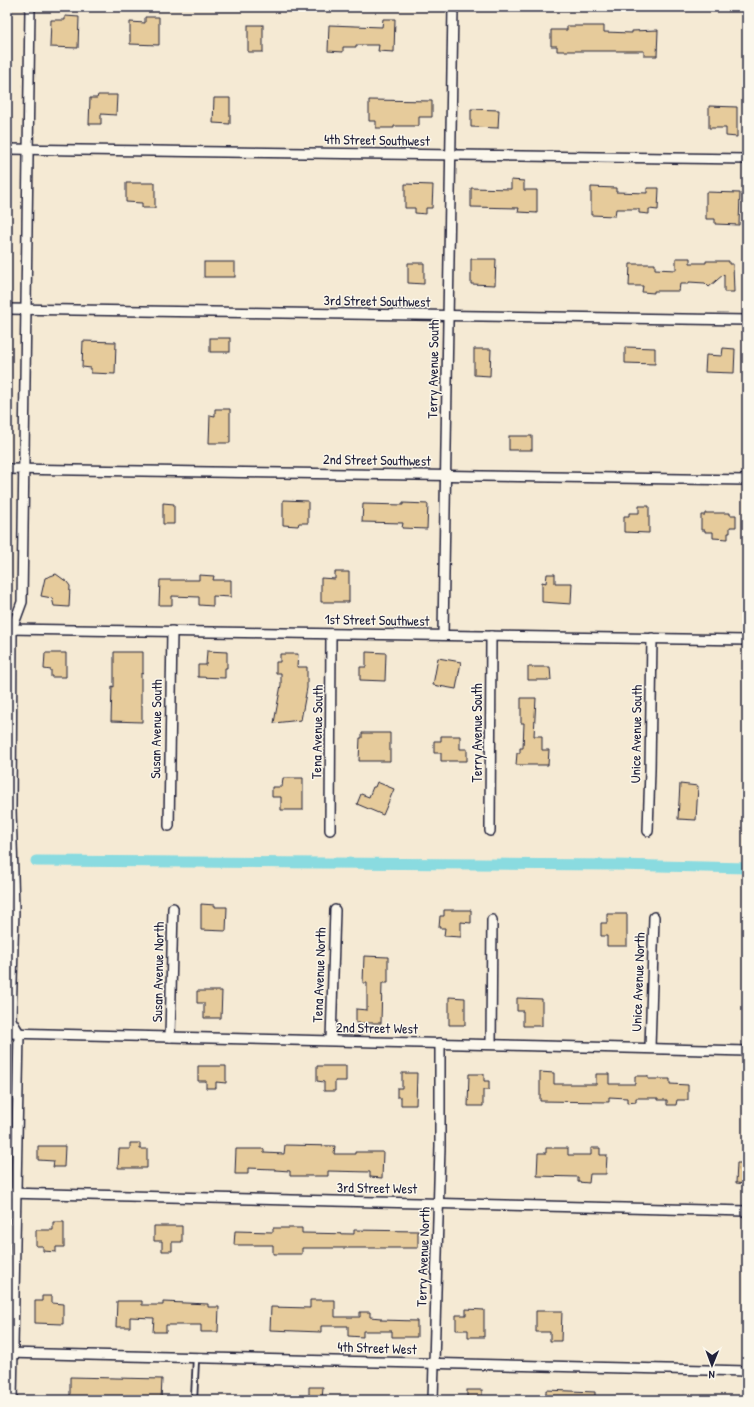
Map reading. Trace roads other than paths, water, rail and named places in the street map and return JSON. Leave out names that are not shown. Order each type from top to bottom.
[{"type":"street","points":[[12,1400],[10,1353],[12,1194],[19,1033],[11,1020],[13,887],[9,629],[22,602],[30,7]]},
{"type":"street","name":"Terry Avenue South","points":[[443,635],[453,7]]},
{"type":"street","name":"4th Street Southwest","points":[[7,149],[747,159]]},
{"type":"street","name":"3rd Street Southwest","points":[[7,310],[747,320]]},
{"type":"street","name":"2nd Street Southwest","points":[[7,469],[747,480]]},
{"type":"street","name":"1st Street Southwest","points":[[9,629],[747,640]]},
{"type":"street","name":"Susan Avenue South","points":[[169,826],[172,631]]},
{"type":"street","name":"Tena Avenue South","points":[[330,830],[332,634]]},
{"type":"street","name":"Terry Avenue South","points":[[490,831],[491,636]]},
{"type":"street","name":"Unice Avenue South","points":[[648,831],[652,638]]},
{"type":"street","name":"Susan Avenue North","points":[[170,1037],[173,908]]},
{"type":"street","name":"Tena Avenue North","points":[[331,1040],[335,910]]},
{"type":"street","name":"Unice Avenue North","points":[[650,1048],[654,917]]},
{"type":"street","points":[[491,1044],[492,920]]},
{"type":"street","name":"2nd Street West","points":[[7,1033],[747,1051]]},
{"type":"street","name":"Terry Avenue North","points":[[433,1400],[440,1043]]},
{"type":"street","name":"3rd Street West","points":[[12,1194],[747,1211]]},
{"type":"street","name":"4th Street West","points":[[10,1353],[747,1371]]},
{"type":"lane","points":[[194,1400],[196,1358]]},
{"type":"waterway","points":[[36,861],[616,865],[747,868]]}]
